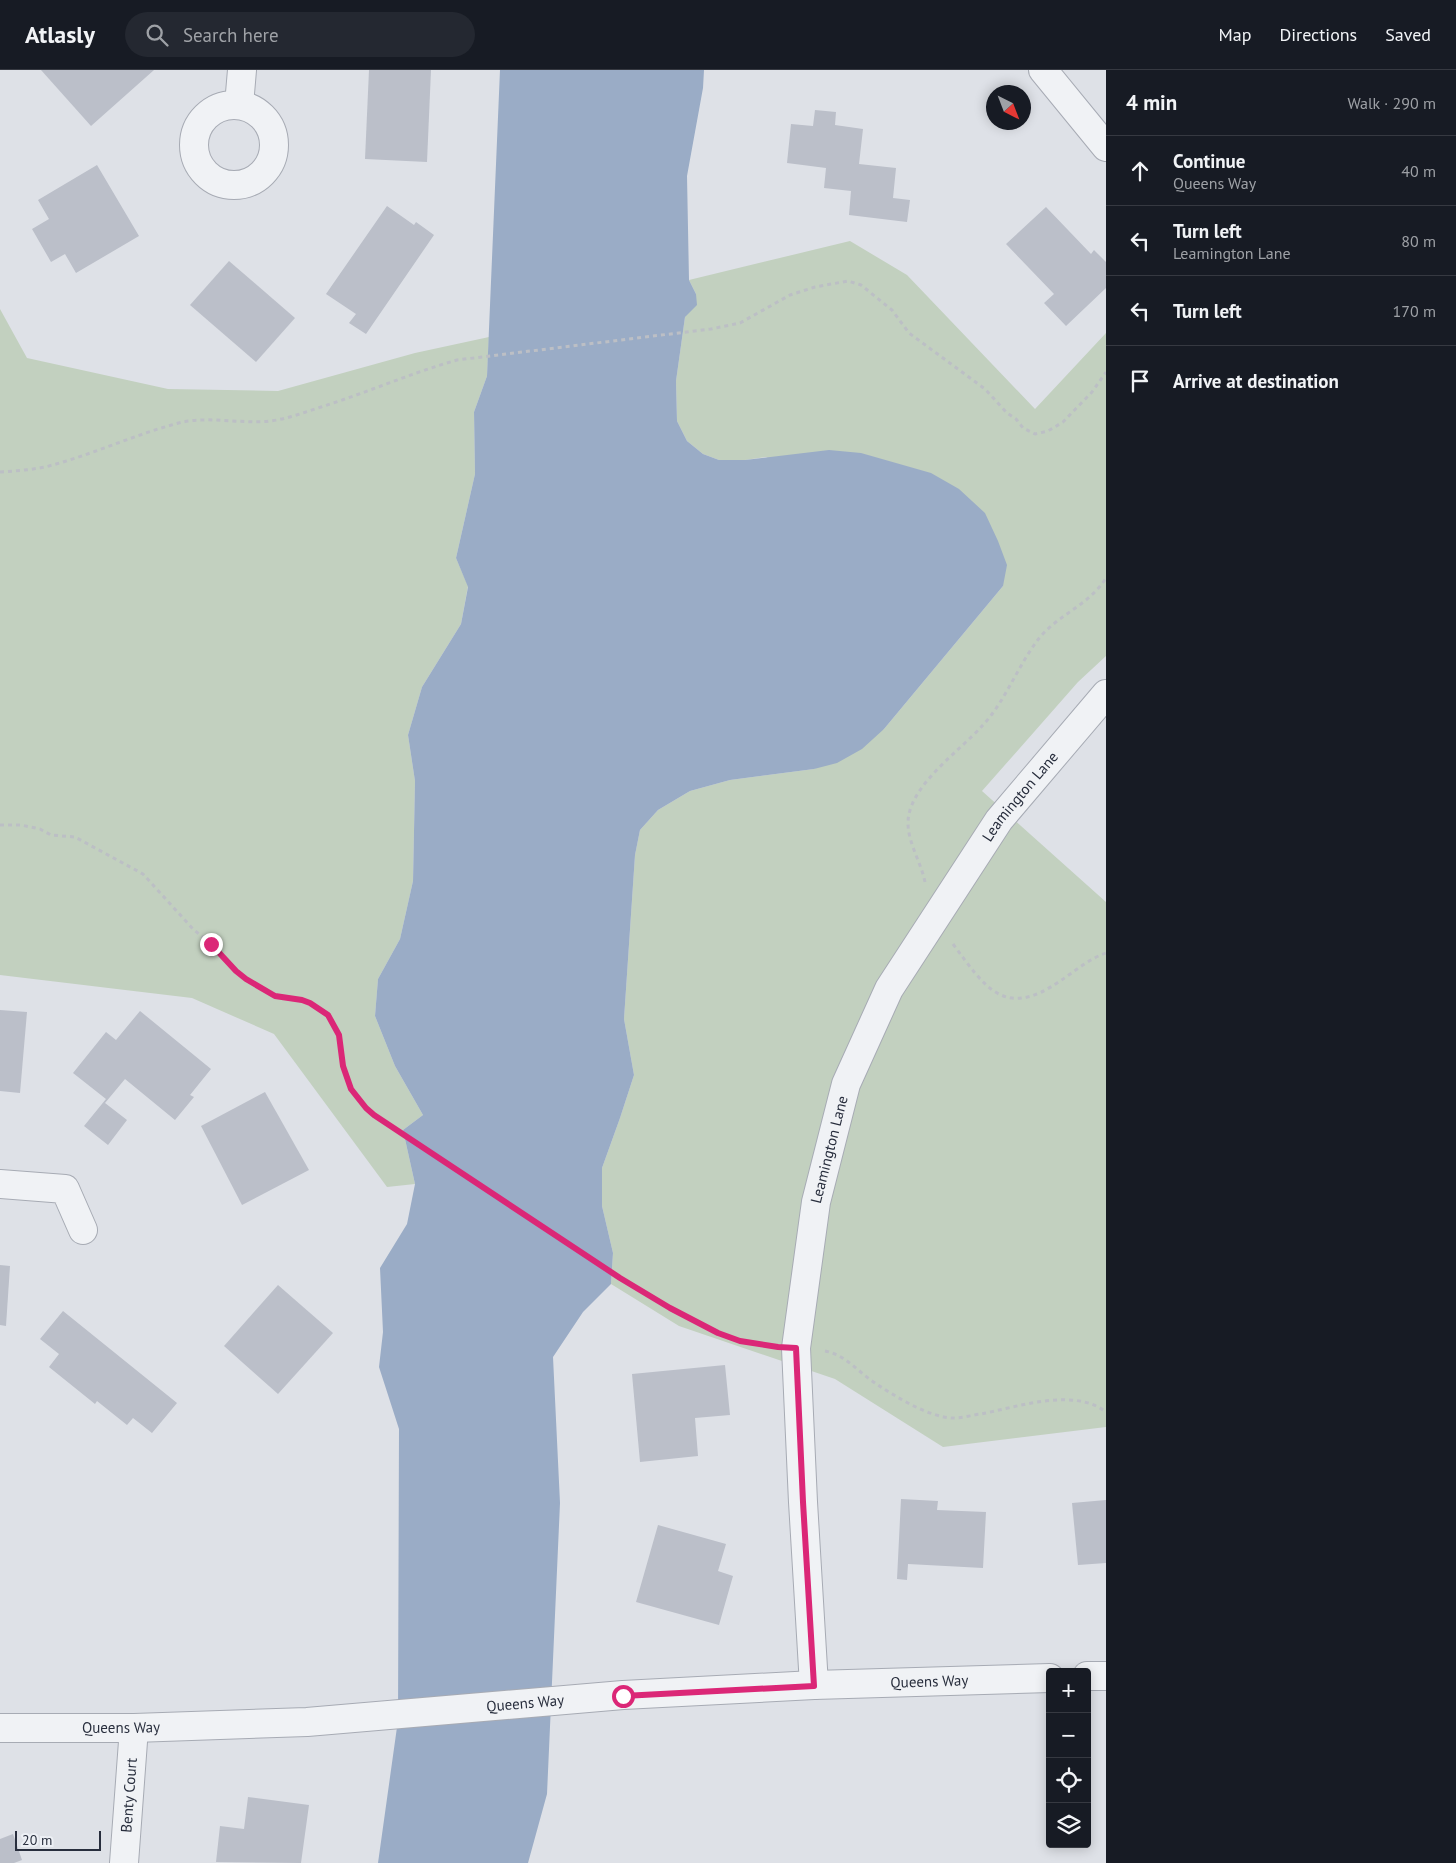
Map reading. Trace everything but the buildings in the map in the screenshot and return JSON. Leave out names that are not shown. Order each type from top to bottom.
[{"type":"street","points":[[239,106],[242,70]]},
{"type":"street","points":[[1043,70],[1106,147]]},
{"type":"street","name":"Leamington Lane","points":[[814,1686],[796,1348],[816,1202],[846,1084],[889,989],[998,820],[1106,694]]},
{"type":"street","points":[[0,1184],[66,1189],[83,1230]]},
{"type":"street","points":[[1091,1676],[1106,1676]]},
{"type":"street","name":"Queens Way","points":[[0,1728],[134,1728],[307,1722],[623,1696],[814,1686],[1046,1678]]},
{"type":"street","name":"Benty Court","points":[[124,1863],[134,1728]]},
{"type":"path","points":[[0,472],[44,467],[177,423],[217,419],[255,422],[277,420],[363,394],[434,367],[474,358],[711,329],[740,323],[790,296],[815,287],[848,281],[861,285],[892,310],[909,333],[984,389],[1023,428],[1035,434],[1048,431],[1063,422],[1092,392],[1106,372]]},
{"type":"path","points":[[1106,578],[1092,596],[1042,635],[1024,660],[983,726],[925,782],[912,808],[908,823],[912,844],[924,874],[932,910],[937,915],[951,941],[988,988],[1003,996],[1020,998],[1040,994],[1106,953]]},
{"type":"path","points":[[0,825],[21,825],[40,829],[52,835],[75,837],[143,874],[193,929],[246,979],[275,996],[302,1000],[323,1010],[333,1022],[339,1035],[343,1066],[351,1089],[366,1108],[620,1278],[670,1308],[718,1333],[740,1341],[831,1352],[846,1359],[875,1383],[934,1416],[955,1418],[1032,1403],[1068,1400],[1095,1405],[1106,1412]]},
{"type":"green space","points":[[850,241],[907,275],[1035,409],[1106,333],[1106,656],[1078,682],[982,791],[1106,902],[1106,1427],[943,1447],[835,1379],[679,1326],[611,1284],[613,1253],[602,1206],[602,1168],[634,1075],[624,1019],[635,855],[640,830],[658,810],[690,791],[730,780],[814,769],[884,729],[1003,586],[766,457],[745,460],[719,460],[703,454],[687,441],[677,421],[676,381],[685,317],[696,294],[689,280]]},
{"type":"green space","points":[[0,309],[27,358],[168,389],[278,391],[415,353],[489,337],[487,376],[474,412],[475,474],[456,558],[468,586],[461,624],[422,687],[408,735],[415,781],[413,881],[400,939],[378,979],[375,1016],[395,1066],[423,1115],[403,1130],[415,1184],[387,1187],[274,1034],[192,998],[0,975]]},
{"type":"water","points":[[500,70],[704,70],[703,88],[687,176],[689,280],[696,294],[697,305],[685,317],[676,381],[677,421],[687,441],[703,454],[719,460],[745,460],[829,450],[861,453],[931,473],[959,489],[985,513],[1007,565],[1003,586],[884,729],[862,749],[837,763],[814,769],[730,780],[690,791],[658,810],[640,830],[635,855],[624,1019],[634,1075],[602,1168],[602,1206],[613,1253],[611,1284],[583,1312],[553,1357],[560,1503],[547,1794],[528,1863],[378,1863],[398,1720],[399,1429],[379,1367],[383,1332],[380,1268],[407,1224],[415,1184],[403,1130],[423,1115],[395,1066],[375,1016],[378,979],[400,939],[413,881],[415,781],[408,735],[422,687],[461,624],[468,587],[456,558],[475,474],[474,412],[487,376]]},
{"type":"route","points":[[211,944],[246,979],[275,996],[302,1000],[323,1010],[328,1015],[339,1035],[343,1066],[351,1089],[374,1115],[620,1278],[670,1308],[718,1333],[740,1341],[796,1348],[814,1686],[623,1696]]}]
